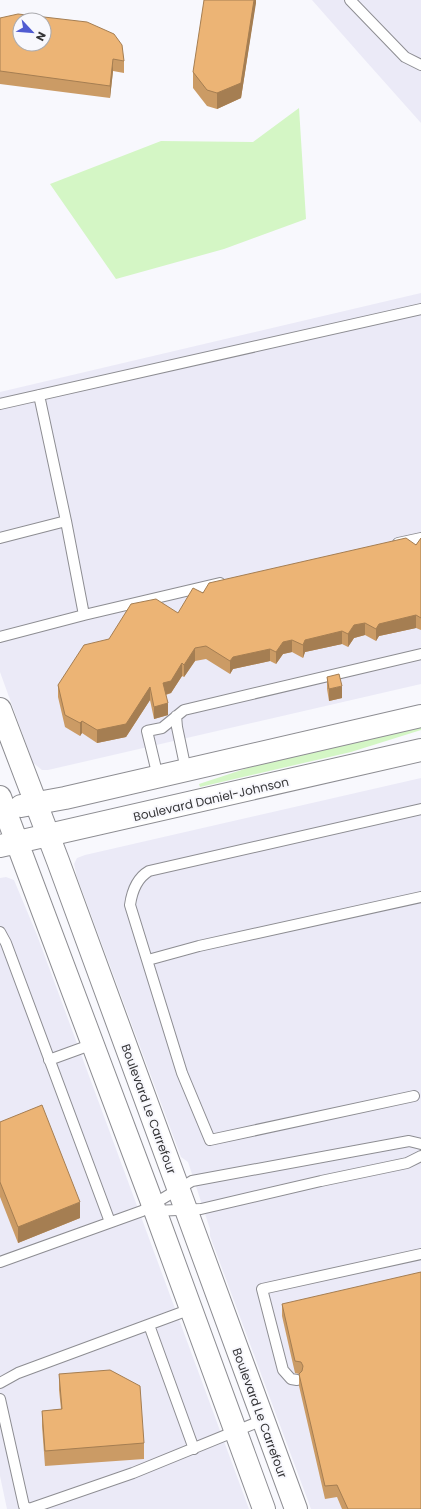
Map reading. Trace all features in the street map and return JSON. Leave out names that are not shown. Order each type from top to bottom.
[{"type":"street","name":"Boulevard Le Carrefour","points":[[0,709],[179,1189],[296,1509]]},
{"type":"street","points":[[264,1509],[191,1309],[150,1209],[93,1044],[9,844],[2,805],[35,804],[421,716]]},
{"type":"street","name":"Boulevard Daniel-Johnson","points":[[9,844],[421,750]]},
{"type":"lane","points":[[350,0],[405,58],[421,65]]},
{"type":"lane","points":[[0,404],[421,309]]},
{"type":"lane","points":[[39,395],[66,521],[84,615]]},
{"type":"lane","points":[[0,538],[66,521]]},
{"type":"lane","points":[[390,545],[421,538]]},
{"type":"lane","points":[[0,637],[84,615],[228,581]]},
{"type":"lane","points":[[158,777],[147,731],[162,728],[176,716],[190,708],[421,654]]},
{"type":"lane","points":[[176,716],[186,770]]},
{"type":"lane","points":[[414,1096],[210,1140],[182,1073],[130,905],[131,897],[137,882],[149,871],[421,809]]},
{"type":"lane","points":[[148,960],[206,944],[421,897]]},
{"type":"lane","points":[[0,932],[6,943],[110,1222]]},
{"type":"lane","points":[[49,1060],[93,1044]]},
{"type":"lane","points":[[0,1262],[150,1209],[192,1181],[409,1141],[421,1144]]},
{"type":"lane","points":[[150,1209],[201,1209],[321,1181],[407,1164],[421,1156]]},
{"type":"lane","points":[[297,1380],[291,1379],[283,1370],[262,1289],[421,1254]]},
{"type":"lane","points":[[0,1383],[18,1373],[191,1309]]},
{"type":"lane","points":[[149,1325],[194,1449]]},
{"type":"lane","points":[[0,1399],[24,1506],[29,1509],[133,1473],[263,1420]]},
{"type":"shaded area","points":[[312,0],[421,0],[421,123],[364,59]]},
{"type":"shaded area","points":[[421,293],[421,684],[48,770],[42,770],[33,763],[0,672],[0,392]]},
{"type":"shaded area","points":[[421,778],[421,1509],[311,1509],[210,1236],[210,1229],[188,1162],[181,1157],[77,877],[74,864],[77,858],[85,855]]},
{"type":"shaded area","points":[[6,877],[14,880],[37,935],[249,1509],[7,1509],[0,1476],[0,878]]},
{"type":"green space","points":[[299,108],[306,219],[224,249],[116,279],[50,184],[161,141],[253,142]]},
{"type":"green space","points":[[421,726],[421,730],[351,752],[200,787],[199,784],[260,764]]},
{"type":"building","points":[[204,0],[254,0],[241,83],[217,93],[207,90],[193,72]]},
{"type":"building","points":[[12,15],[12,52],[52,52],[52,18],[87,22],[114,34],[122,45],[124,61],[113,59],[110,86],[0,71],[0,18]]},
{"type":"building","points":[[406,538],[416,545],[421,538],[421,618],[416,615],[379,624],[376,629],[365,623],[354,625],[348,634],[342,631],[305,640],[303,645],[292,640],[283,642],[276,652],[270,649],[233,657],[230,661],[206,646],[195,648],[184,665],[182,663],[171,681],[163,683],[168,703],[154,707],[150,687],[126,724],[97,730],[82,721],[80,723],[65,715],[58,685],[84,645],[109,639],[131,604],[156,599],[178,613],[193,588],[203,593],[209,583]]},
{"type":"building","points":[[339,674],[342,686],[329,689],[327,677]]},
{"type":"building","points":[[42,1105],[80,1202],[18,1227],[0,1182],[0,1122]]},
{"type":"building","points":[[421,1272],[421,1509],[348,1509],[337,1485],[325,1486],[299,1374],[302,1371],[303,1366],[301,1362],[295,1361],[282,1304]]},
{"type":"building","points":[[110,1370],[140,1386],[144,1443],[45,1451],[42,1411],[62,1409],[59,1374]]}]
